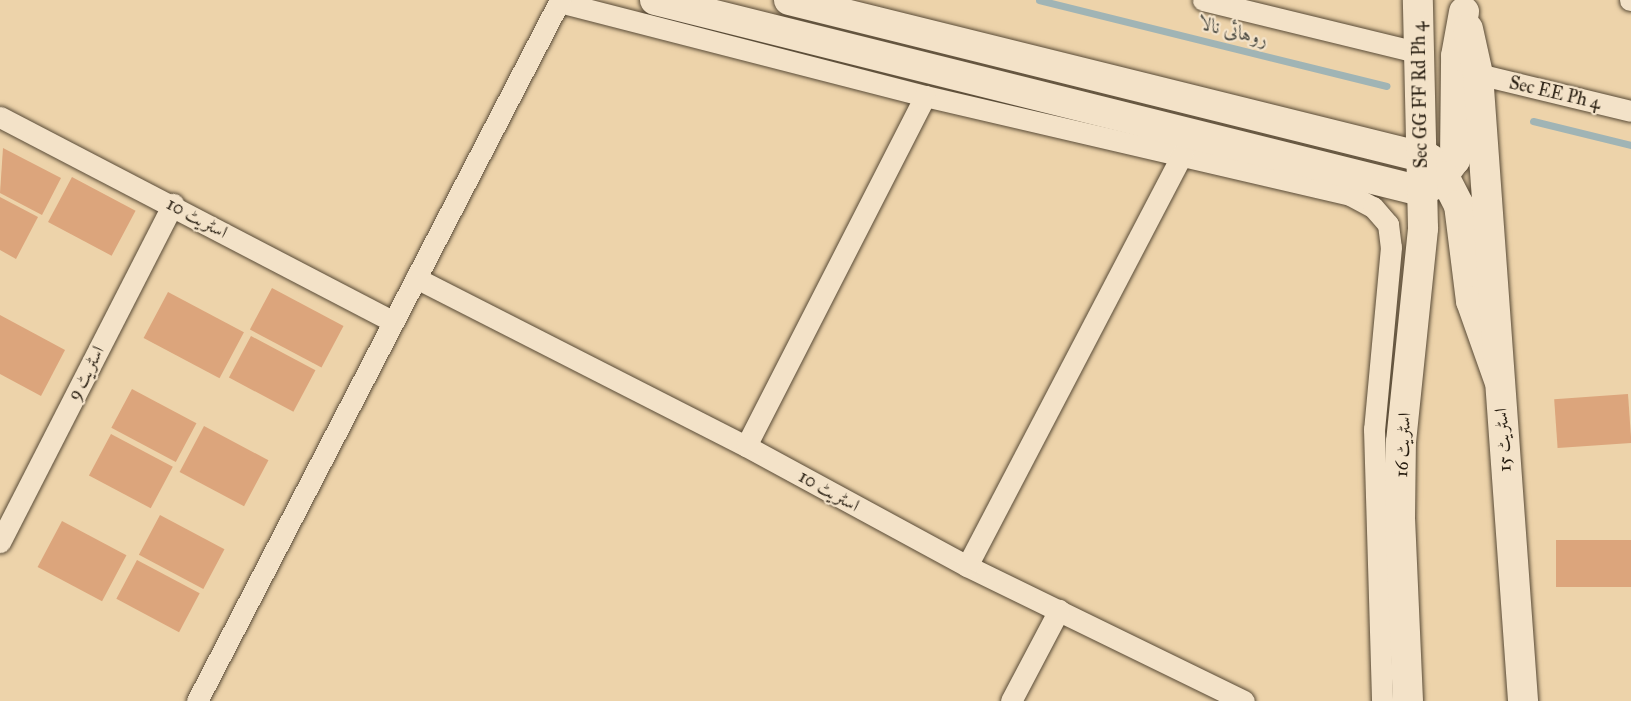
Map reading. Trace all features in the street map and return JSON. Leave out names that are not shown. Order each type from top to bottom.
[{"type":"main road","points":[[655,0],[864,66],[1433,183],[1462,216],[1471,301],[1499,380]]},
{"type":"main road","points":[[789,0],[1420,154]]},
{"type":"main road","name":"Sec GG FF Rd Ph 4","points":[[1418,0],[1420,154],[1433,183]]},
{"type":"main road","points":[[1433,183],[1455,160],[1457,148],[1456,56],[1464,6]]},
{"type":"main road","name":"اسٹریٹ 15","points":[[1464,6],[1478,74],[1523,701]]},
{"type":"main road","name":"اسٹریٹ 16","points":[[1408,701],[1400,519],[1401,442],[1433,183]]},
{"type":"street","points":[[1203,0],[1420,53]]},
{"type":"street","points":[[197,701],[559,1],[864,66],[925,96],[1182,154],[1350,195],[1373,207],[1388,224],[1390,269],[1374,429],[1382,701]]},
{"type":"street","name":"Sec EE Ph 4","points":[[1478,74],[1631,111]]},
{"type":"street","points":[[746,446],[925,96]]},
{"type":"street","name":"اسٹریٹ 10","points":[[0,117],[173,204],[393,322]]},
{"type":"street","points":[[967,566],[1182,154]]},
{"type":"street","name":"اسٹریٹ 9","points":[[0,542],[173,204]]},
{"type":"street","name":"اسٹریٹ 10","points":[[416,278],[746,446],[967,566],[1244,701]]},
{"type":"street","points":[[1011,701],[1059,610]]},
{"type":"building","points":[[3,148],[61,178],[42,215],[0,193]]},
{"type":"building","points":[[72,177],[136,211],[112,256],[48,222]]},
{"type":"building","points":[[0,197],[38,217],[16,259],[0,250]]},
{"type":"building","points":[[272,288],[344,326],[321,368],[250,329]]},
{"type":"building","points":[[168,292],[244,332],[220,378],[144,338]]},
{"type":"building","points":[[0,315],[65,350],[41,396],[0,374]]},
{"type":"building","points":[[251,336],[315,370],[293,412],[229,377]]},
{"type":"building","points":[[132,389],[196,423],[176,462],[111,428]]},
{"type":"building","points":[[1628,394],[1631,443],[1558,448],[1554,399]]},
{"type":"building","points":[[204,426],[268,460],[244,506],[180,472]]},
{"type":"building","points":[[111,434],[173,467],[151,508],[89,475]]},
{"type":"building","points":[[160,515],[224,549],[203,589],[139,555]]},
{"type":"building","points":[[62,521],[126,555],[102,601],[38,567]]},
{"type":"building","points":[[1556,540],[1631,540],[1631,587],[1556,587]]},
{"type":"building","points":[[137,560],[200,593],[179,632],[116,599]]},
{"type":"waterway","name":"روہائی نالا","points":[[1039,0],[1387,86]]},
{"type":"waterway","name":"روہائی نالا","points":[[1533,121],[1631,145]]}]
